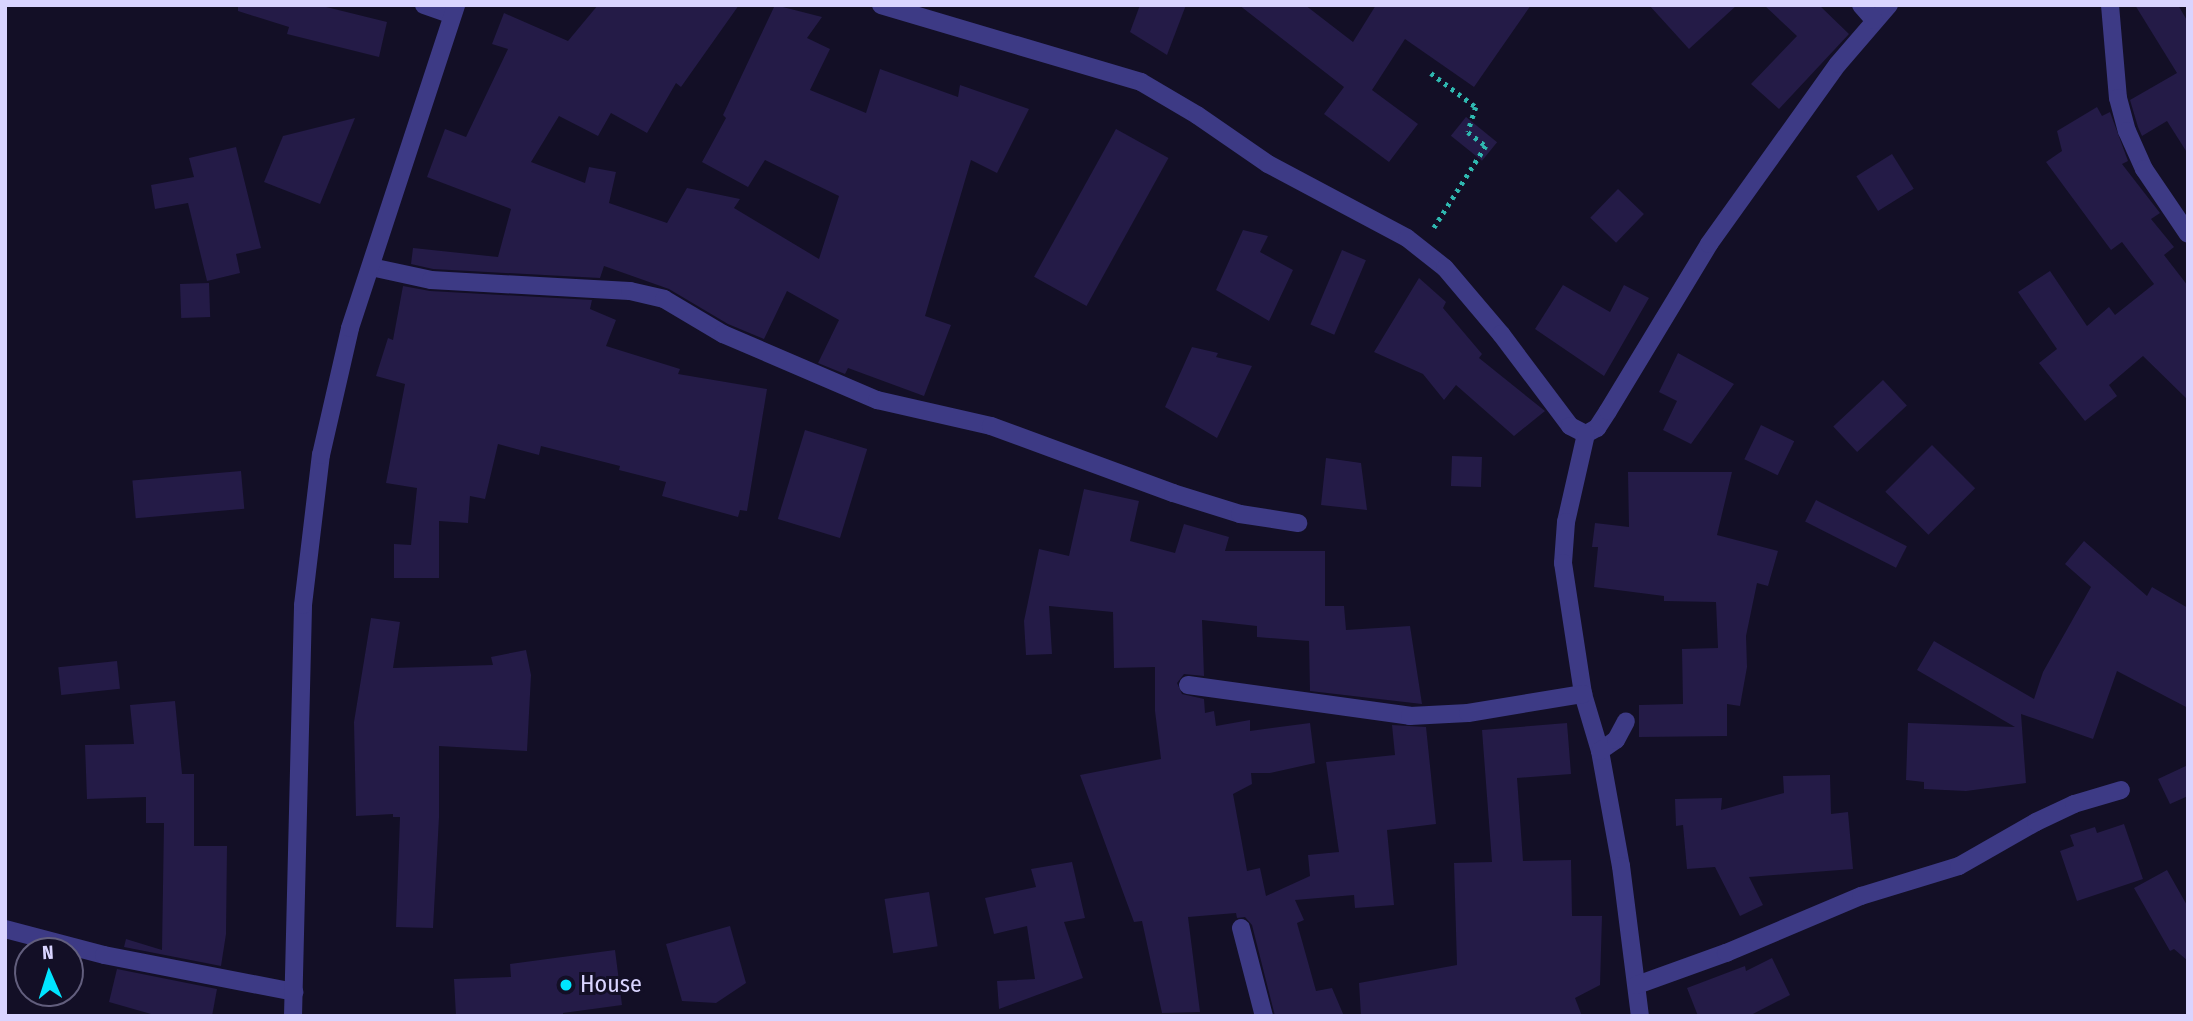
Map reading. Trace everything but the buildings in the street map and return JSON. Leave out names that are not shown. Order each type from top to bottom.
[{"type":"street","points":[[293,1016],[303,605],[321,455],[350,328],[453,10],[425,5]]},
{"type":"street","points":[[881,5],[1141,82],[1197,115],[1268,164],[1407,238],[1444,268],[1501,334],[1570,426],[1586,434]]},
{"type":"street","points":[[1861,5],[1874,20]]},
{"type":"street","points":[[1640,1016],[1621,866],[1600,751],[1583,694],[1563,563],[1566,522],[1586,434],[1597,428],[1709,244],[1838,64],[1889,5]]},
{"type":"street","points":[[2110,5],[2118,98],[2127,131],[2144,169],[2188,234]]},
{"type":"street","points":[[371,267],[431,280],[631,291],[664,299],[723,334],[877,400],[991,426],[1173,493],[1240,514],[1298,523]]},
{"type":"street","points":[[1188,685],[1370,713],[1410,716],[1468,713],[1583,694]]},
{"type":"street","points":[[1600,751],[1616,740],[1626,721]]},
{"type":"street","points":[[1637,985],[1726,953],[1861,896],[1959,866],[2036,822],[2074,804],[2121,790]]},
{"type":"street","points":[[1241,928],[1265,1016]]},
{"type":"street","points":[[5,929],[104,955],[293,992]]},
{"type":"path","points":[[1420,250],[1486,146],[1468,132],[1476,107],[1431,73]]},
{"type":"place","name":"House","points":[[566,985]]}]
